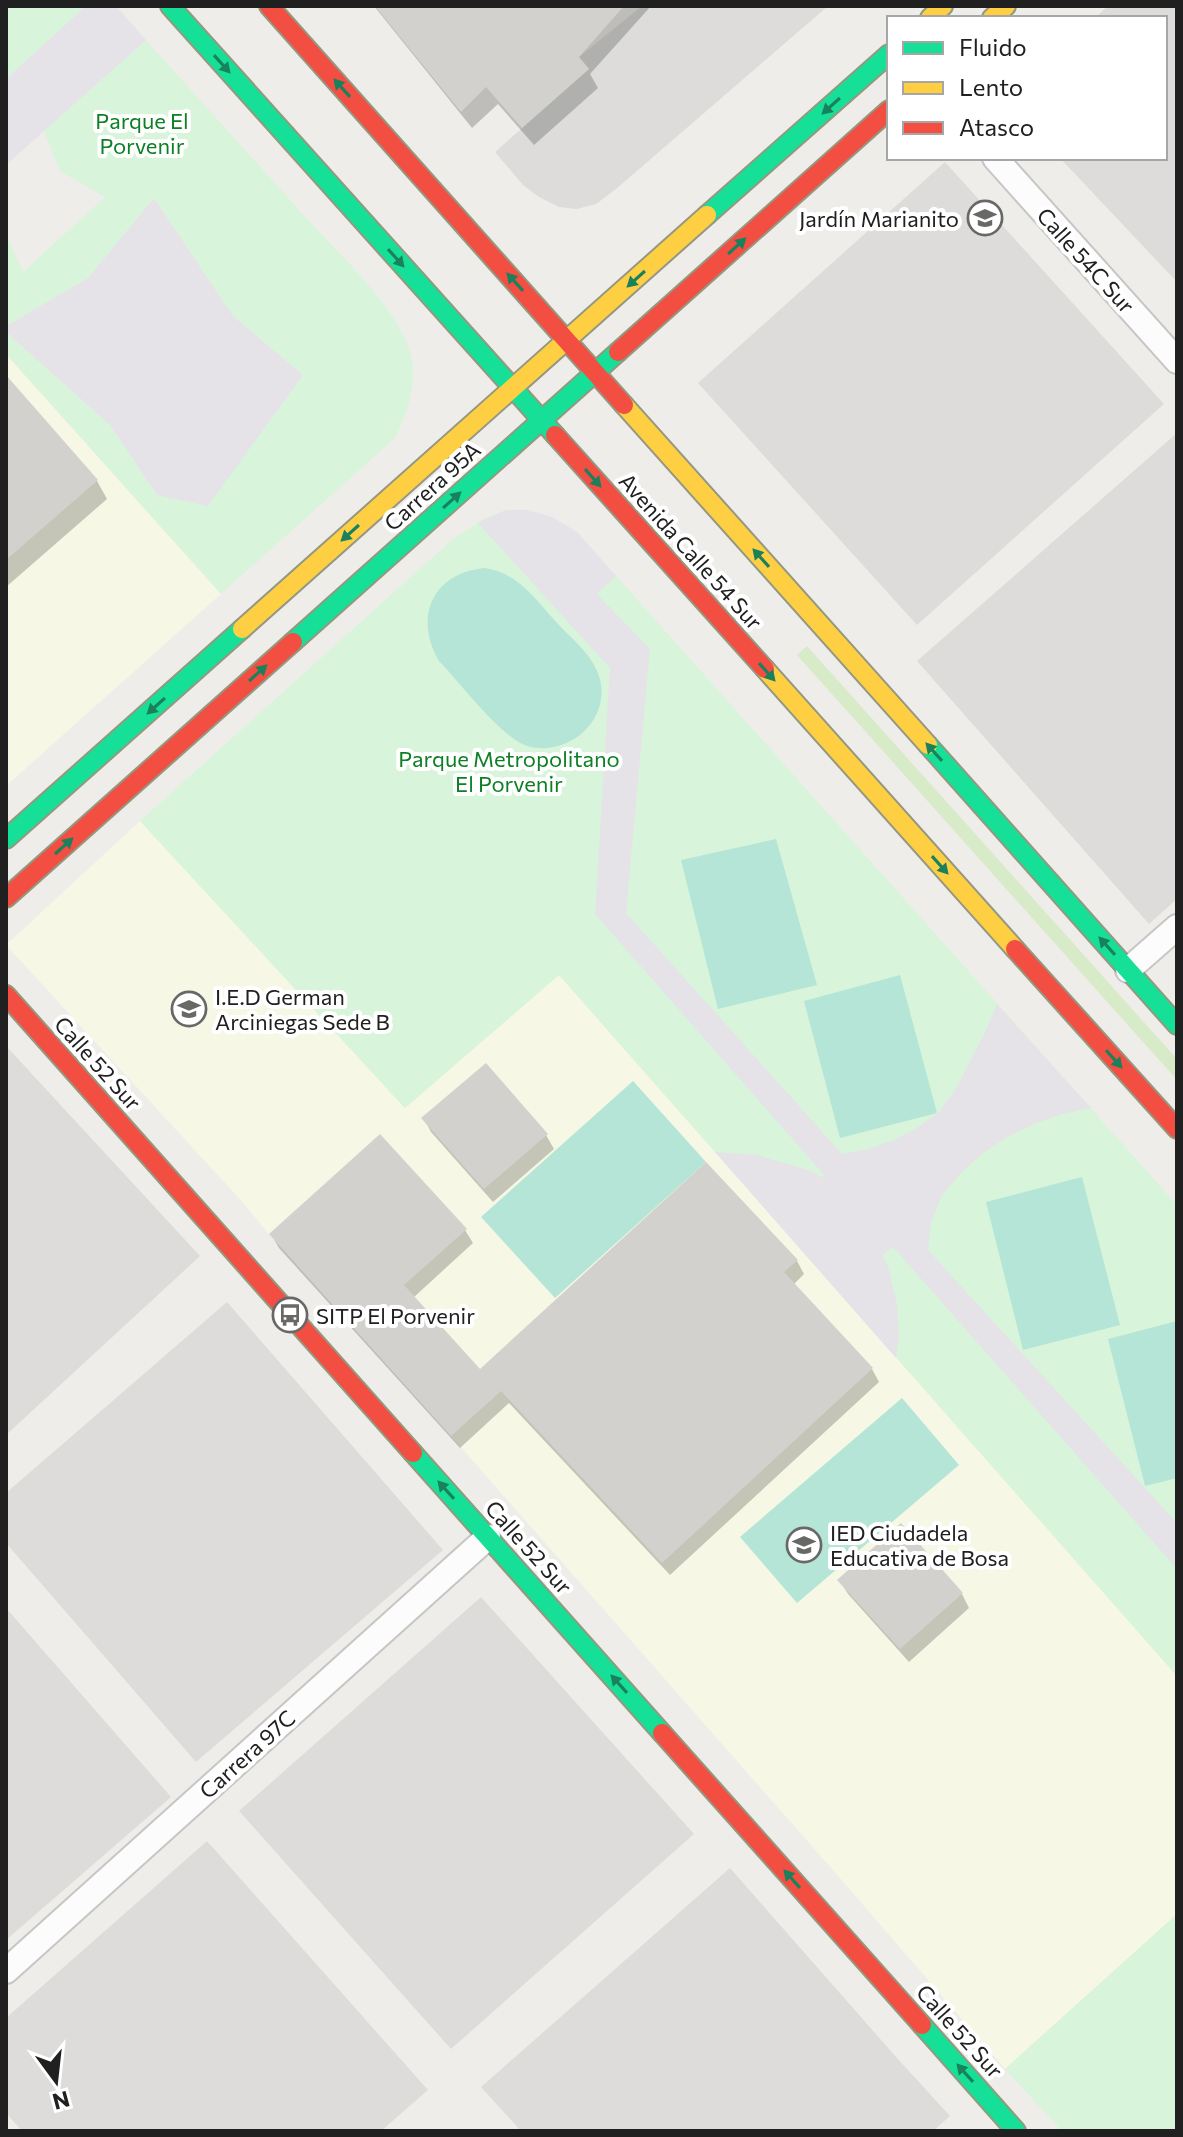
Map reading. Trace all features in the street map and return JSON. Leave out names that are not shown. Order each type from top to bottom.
[{"type":"street","name":"Avenida Calle 54 Sur","points":[[170,6],[1177,1129]]},
{"type":"street","points":[[269,6],[1177,1025]]},
{"type":"street","name":"Carrera 95A","points":[[6,839],[887,56]]},
{"type":"street","name":"Carrera 95A","points":[[6,898],[887,112]]},
{"type":"street","name":"Calle 54C Sur","points":[[997,160],[1177,361]]},
{"type":"street","points":[[1128,970],[1177,927]]},
{"type":"street","name":"Calle 52 Sur","points":[[6,995],[1016,2131]]},
{"type":"street","name":"Carrera 97C","points":[[6,1971],[488,1537]]},
{"type":"shaded area","points":[[86,6],[116,6],[146,40],[6,165],[6,79]]},
{"type":"shaded area","points":[[642,6],[828,6],[596,204],[577,209],[559,207],[523,185],[495,152],[589,69],[579,57]]},
{"type":"shaded area","points":[[1108,6],[1177,6],[1177,282],[1062,160],[1167,160],[1167,16],[1097,16]]},
{"type":"shaded area","points":[[945,162],[1164,404],[917,625],[698,383]]},
{"type":"shaded area","points":[[154,198],[233,316],[303,375],[208,506],[157,495],[110,425],[6,332],[6,326],[88,278]]},
{"type":"shaded area","points":[[6,354],[221,594],[6,786]]},
{"type":"shaded area","points":[[1177,433],[1177,899],[1149,924],[917,661]]},
{"type":"shaded area","points":[[506,510],[528,510],[552,517],[577,532],[616,576],[597,594],[650,649],[626,913],[842,1154],[894,1140],[939,1112],[957,1087],[997,1004],[1091,1108],[1034,1124],[983,1153],[941,1197],[931,1223],[928,1250],[1177,1523],[1177,1569],[893,1247],[882,1255],[888,1266],[897,1305],[899,1332],[896,1358],[715,1152],[757,1155],[825,1176],[595,914],[610,668],[478,523]]},
{"type":"shaded area","name":"IED Ciudadela Educativa de Bosa","points":[[140,821],[405,1108],[559,975],[1177,1676],[1177,1914],[1005,2069],[451,1436],[237,1196],[6,945]]},
{"type":"shaded area","points":[[6,1046],[200,1256],[6,1435]]},
{"type":"shaded area","points":[[227,1302],[443,1550],[196,1762],[6,1543],[6,1493]]},
{"type":"shaded area","points":[[481,1597],[694,1834],[451,2049],[239,1811]]},
{"type":"shaded area","points":[[6,1608],[171,1797],[6,1940]]},
{"type":"shaded area","points":[[207,1841],[428,2090],[381,2131],[22,2131],[6,2113],[6,2018]]},
{"type":"shaded area","points":[[730,1868],[950,2116],[933,2131],[521,2131],[481,2087]]},
{"type":"green space","points":[[6,6],[86,6],[6,79]]},
{"type":"green space","name":"Parque El Porvenir","points":[[146,40],[368,284],[405,338],[413,367],[410,398],[395,438],[221,594],[6,354],[6,332],[110,425],[157,495],[303,375],[233,316],[154,198],[88,278],[6,326],[6,235],[23,272],[105,197],[60,171],[44,131]]},
{"type":"green space","name":"Parque Metropolitano El Porvenir","points":[[506,510],[543,515],[577,532],[1177,1205],[1177,1676],[559,975],[405,1108],[140,821],[453,539],[485,518]]},
{"type":"green space","points":[[484,568],[516,581],[593,662],[602,691],[600,703],[591,723],[575,739],[546,748],[517,741],[487,714],[439,661],[428,629],[428,614],[433,600],[440,588],[452,578]]},
{"type":"green space","points":[[807,646],[1177,1059],[1177,1080],[797,655]]},
{"type":"green space","points":[[776,839],[817,985],[718,1009],[681,860]]},
{"type":"green space","points":[[900,975],[937,1113],[840,1138],[804,1001]]},
{"type":"green space","points":[[633,1081],[706,1162],[555,1298],[481,1217]]},
{"type":"green space","points":[[1082,1177],[1120,1325],[1023,1350],[986,1202]]},
{"type":"green space","points":[[1177,1321],[1177,1478],[1145,1486],[1108,1339]]},
{"type":"green space","points":[[902,1398],[959,1465],[797,1603],[740,1537]]},
{"type":"green space","points":[[1177,1914],[1177,2131],[1062,2131],[1005,2069]]},
{"type":"building","points":[[375,6],[624,6],[579,57],[589,69],[522,128],[486,87],[461,112]]},
{"type":"building","points":[[6,375],[98,480],[6,560]]},
{"type":"building","points":[[486,1063],[548,1134],[484,1189],[421,1118]]},
{"type":"building","points":[[380,1134],[467,1229],[404,1285],[480,1369],[706,1162],[798,1260],[784,1272],[873,1368],[662,1563],[501,1391],[451,1436],[269,1234]]},
{"type":"building","points":[[901,1523],[963,1593],[900,1649],[837,1580]]},
{"type":"traffic: fast","points":[[170,6],[555,435]]},
{"type":"traffic: fast","points":[[707,215],[887,56]]},
{"type":"traffic: fast","points":[[293,642],[618,352]]},
{"type":"traffic: fast","points":[[6,839],[242,629]]},
{"type":"traffic: fast","points":[[928,745],[1177,1025]]},
{"type":"traffic: fast","points":[[413,1453],[662,1733]]},
{"type":"traffic: fast","points":[[922,2025],[1016,2131]]},
{"type":"traffic: slow","points":[[932,16],[943,6]]},
{"type":"traffic: slow","points":[[994,16],[1006,6]]},
{"type":"traffic: slow","points":[[242,629],[707,215]]},
{"type":"traffic: slow","points":[[624,405],[928,745]]},
{"type":"traffic: slow","points":[[765,669],[1015,949]]},
{"type":"traffic: jam","points":[[269,6],[624,405]]},
{"type":"traffic: jam","points":[[618,352],[887,112]]},
{"type":"traffic: jam","points":[[555,435],[765,669]]},
{"type":"traffic: jam","points":[[6,898],[293,642]]},
{"type":"traffic: jam","points":[[1015,949],[1177,1129]]},
{"type":"traffic: jam","points":[[6,995],[413,1453]]},
{"type":"traffic: jam","points":[[662,1733],[922,2025]]},
{"type":"place","name":"Jardín Marianito","points":[[985,218]]},
{"type":"place","name":"I.E.D German Arciniegas Sede B","points":[[189,1009]]},
{"type":"place","name":"SITP El Porvenir","points":[[290,1315]]},
{"type":"place","name":"IED Ciudadela Educativa de Bosa","points":[[804,1545]]}]
